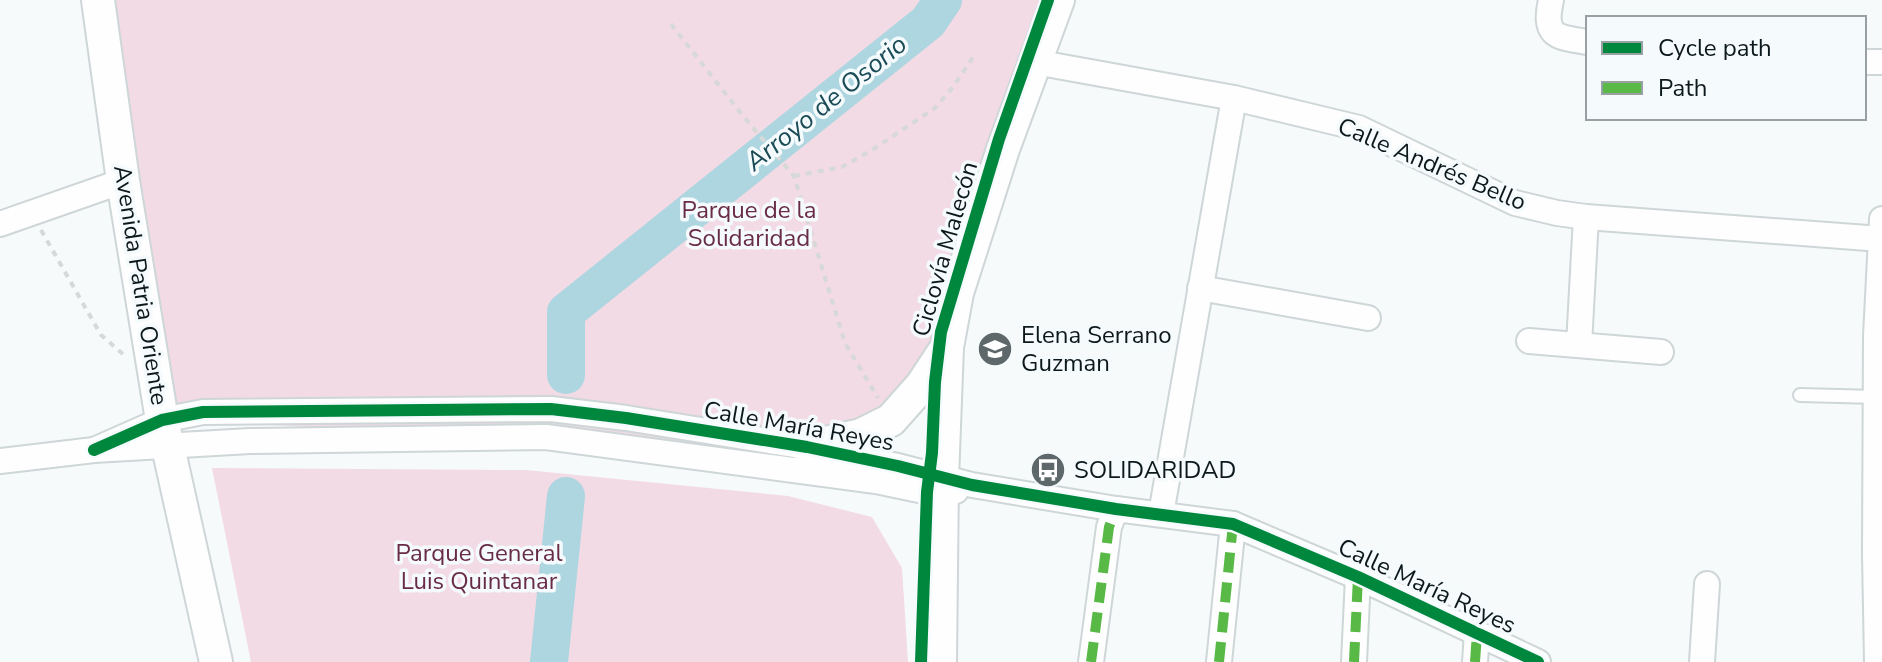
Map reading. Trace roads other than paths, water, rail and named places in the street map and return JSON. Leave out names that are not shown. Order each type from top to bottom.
[{"type":"street","name":"Avenida Patria Oriente","points":[[98,0],[156,383],[216,662]]},
{"type":"street","points":[[940,662],[952,486],[947,347],[957,293],[1003,149],[1058,0]]},
{"type":"street","points":[[1551,0],[1548,18],[1551,28],[1560,37],[1586,42]]},
{"type":"street","name":"Calle Andrés Bello","points":[[1035,62],[1234,98],[1359,128],[1515,203],[1557,213],[1881,239]]},
{"type":"street","points":[[1161,514],[1234,98]]},
{"type":"street","points":[[0,224],[123,181]]},
{"type":"street","points":[[1579,345],[1586,217]]},
{"type":"street","points":[[1877,662],[1877,397],[1882,219]]},
{"type":"street","points":[[1200,288],[1368,318]]},
{"type":"street","points":[[1529,341],[1661,352]]},
{"type":"street","points":[[807,447],[861,435],[891,420],[922,385],[947,347]]},
{"type":"street","name":"Calle María Reyes","points":[[165,433],[203,412],[551,409],[807,447],[898,466],[952,486]]},
{"type":"street","points":[[0,461],[94,450],[165,433]]},
{"type":"street","name":"Calle María Reyes","points":[[165,433],[250,441],[546,437],[1233,524],[1358,577],[1538,662]]},
{"type":"street","points":[[1091,662],[1109,527],[1116,509]]},
{"type":"street","points":[[1219,662],[1233,524]]},
{"type":"street","points":[[1354,662],[1358,577]]},
{"type":"street","points":[[1702,662],[1707,584]]},
{"type":"street","points":[[1475,662],[1477,633]]},
{"type":"lane","points":[[1800,395],[1877,397]]},
{"type":"waterway","name":"Arroyo de Osorio","points":[[566,375],[566,312],[928,22],[943,0]]},
{"type":"waterway","name":"Arroyo de Osorio","points":[[549,662],[566,496]]},
{"type":"place","name":"Elena Serrano Guzman","points":[[995,349]]},
{"type":"place","name":"SOLIDARIDAD","points":[[1048,470]]},
{"type":"park label","name":"Parque de la Solidaridad","points":[[749,224]]},
{"type":"park label","name":"Parque General Luis Quintanar","points":[[479,567]]}]
